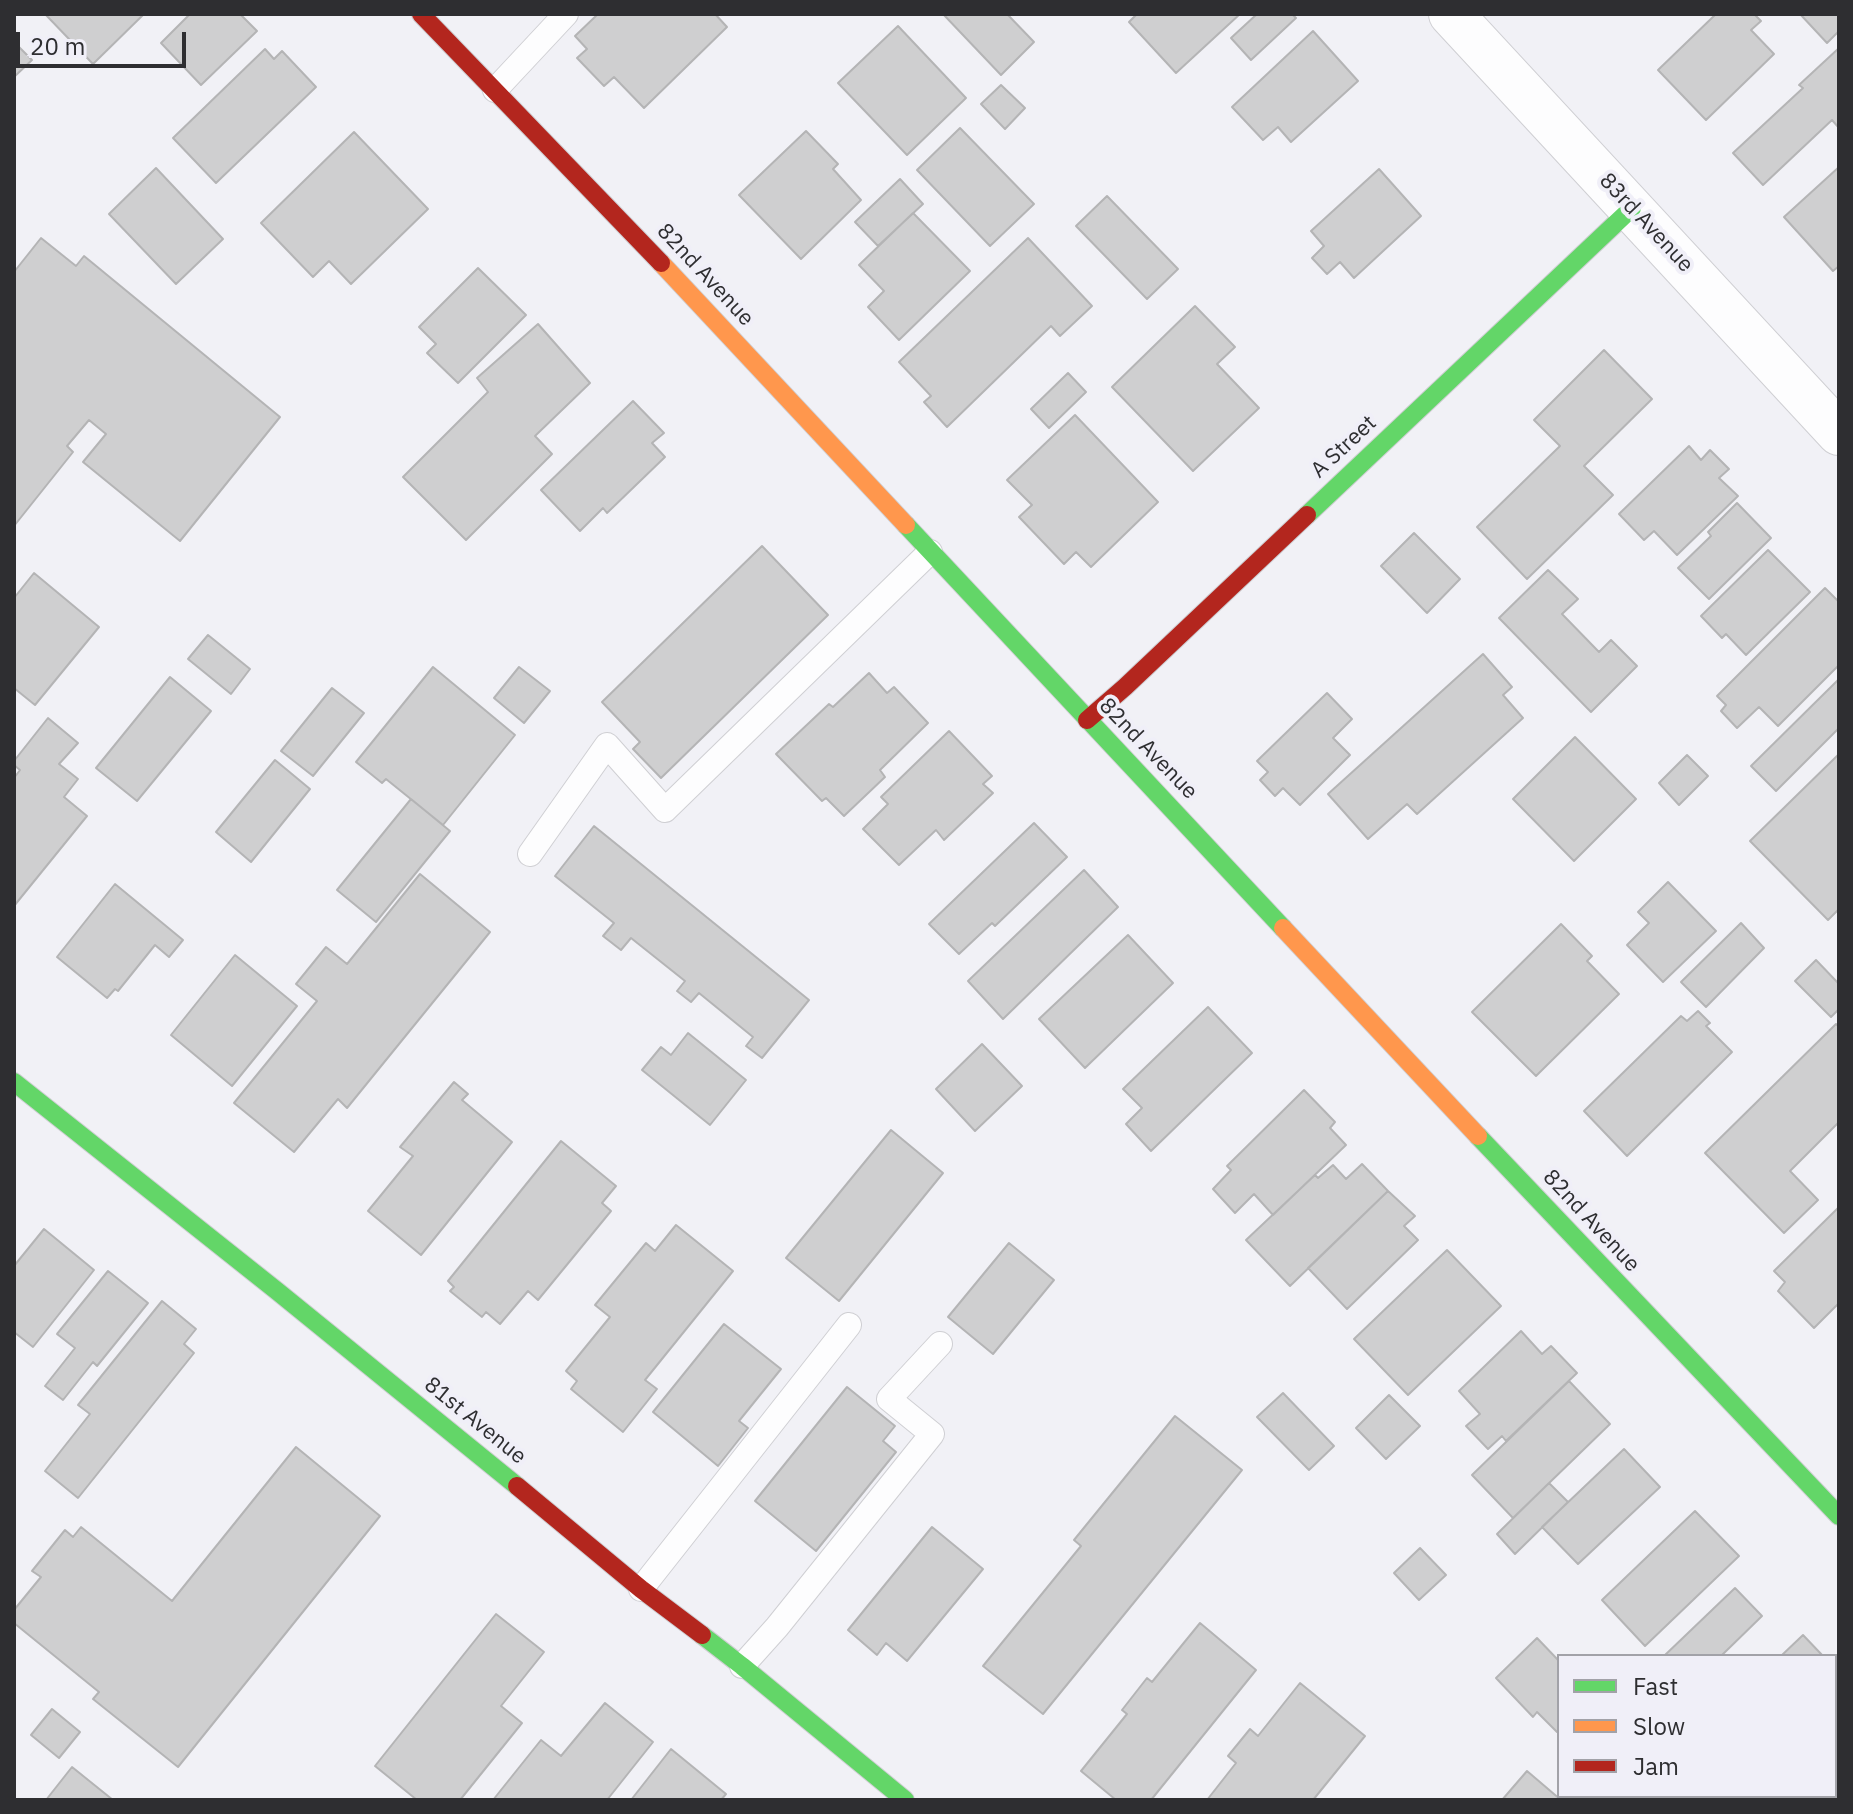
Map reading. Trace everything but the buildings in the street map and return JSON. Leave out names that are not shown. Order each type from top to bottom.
[{"type":"street","name":"82nd Avenue","points":[[421,14],[686,289],[1559,1223],[1839,1516]]},
{"type":"street","name":"83rd Avenue","points":[[1451,14],[1839,433]]},
{"type":"street","name":"A Street","points":[[1087,720],[1632,208]]},
{"type":"street","name":"81st Avenue","points":[[14,1082],[905,1800]]},
{"type":"lane","points":[[495,90],[566,14]]},
{"type":"lane","points":[[530,854],[607,745],[665,810],[930,552]]},
{"type":"lane","points":[[641,1589],[849,1325]]},
{"type":"lane","points":[[742,1666],[932,1434],[889,1399],[940,1344]]},
{"type":"traffic: fast","points":[[1307,515],[1632,208]]},
{"type":"traffic: fast","points":[[906,525],[1283,928]]},
{"type":"traffic: fast","points":[[14,1082],[517,1486]]},
{"type":"traffic: fast","points":[[1478,1136],[1839,1516]]},
{"type":"traffic: fast","points":[[702,1635],[905,1800]]},
{"type":"traffic: slow","points":[[661,263],[906,525]]},
{"type":"traffic: slow","points":[[1283,928],[1478,1136]]},
{"type":"traffic: jam","points":[[421,14],[661,263]]},
{"type":"traffic: jam","points":[[1087,720],[1307,515]]},
{"type":"traffic: jam","points":[[517,1486],[641,1589],[702,1635]]}]
